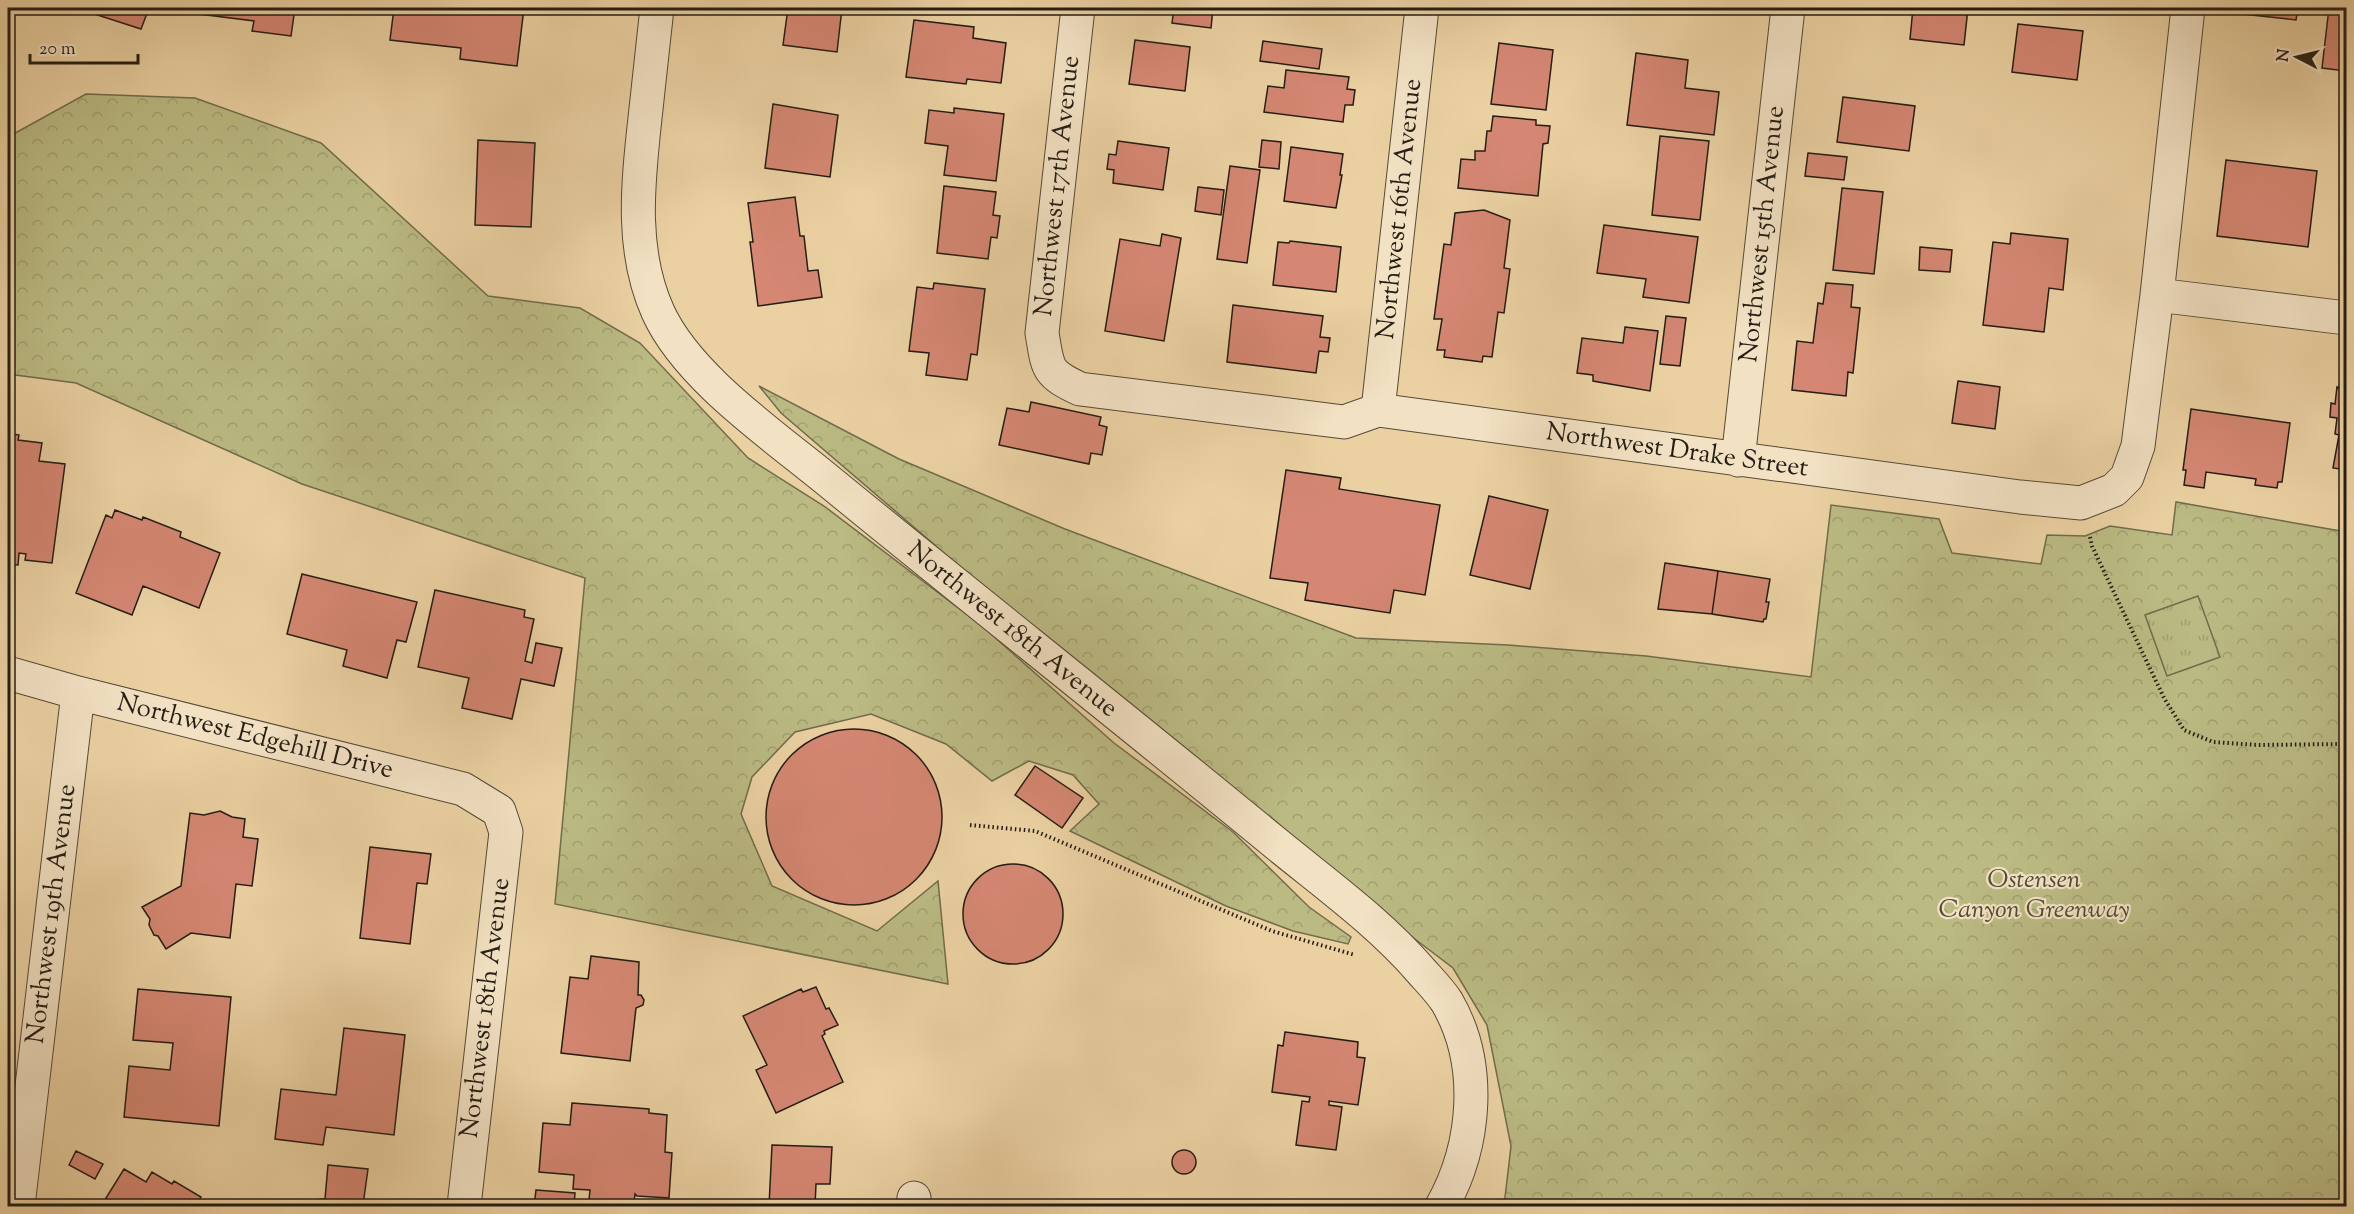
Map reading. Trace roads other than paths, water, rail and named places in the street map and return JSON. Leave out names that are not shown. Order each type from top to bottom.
[{"type":"street","name":"Northwest 18th Avenue","points":[[657,8],[638,188],[639,249],[657,309],[673,341],[701,374],[764,428],[1015,634],[1234,809],[1400,947],[1446,1000],[1464,1038],[1471,1083],[1471,1112],[1459,1167],[1442,1206]]},
{"type":"street","name":"Northwest 17th Avenue","points":[[1047,364],[1042,333],[1078,8]]},
{"type":"street","name":"Northwest 16th Avenue","points":[[1378,410],[1422,8]]},
{"type":"street","name":"Northwest 15th Avenue","points":[[1738,460],[1788,8]]},
{"type":"street","name":"Northwest Drake Street","points":[[1047,364],[1058,379],[1080,389],[1344,422],[1378,410],[1738,460],[2081,503],[2114,490],[2127,477],[2138,446],[2188,8]]},
{"type":"street","points":[[2157,295],[2346,318]]},
{"type":"street","name":"Northwest Edgehill Drive","points":[[8,673],[78,693],[463,789],[499,811]]},
{"type":"street","name":"Northwest 19th Avenue","points":[[18,1206],[78,693]]},
{"type":"street","name":"Northwest 18th Avenue","points":[[464,1206],[507,832],[499,811]]},
{"type":"park label","name":"Ostensen Canyon Greenway","points":[[2034,895]]}]
